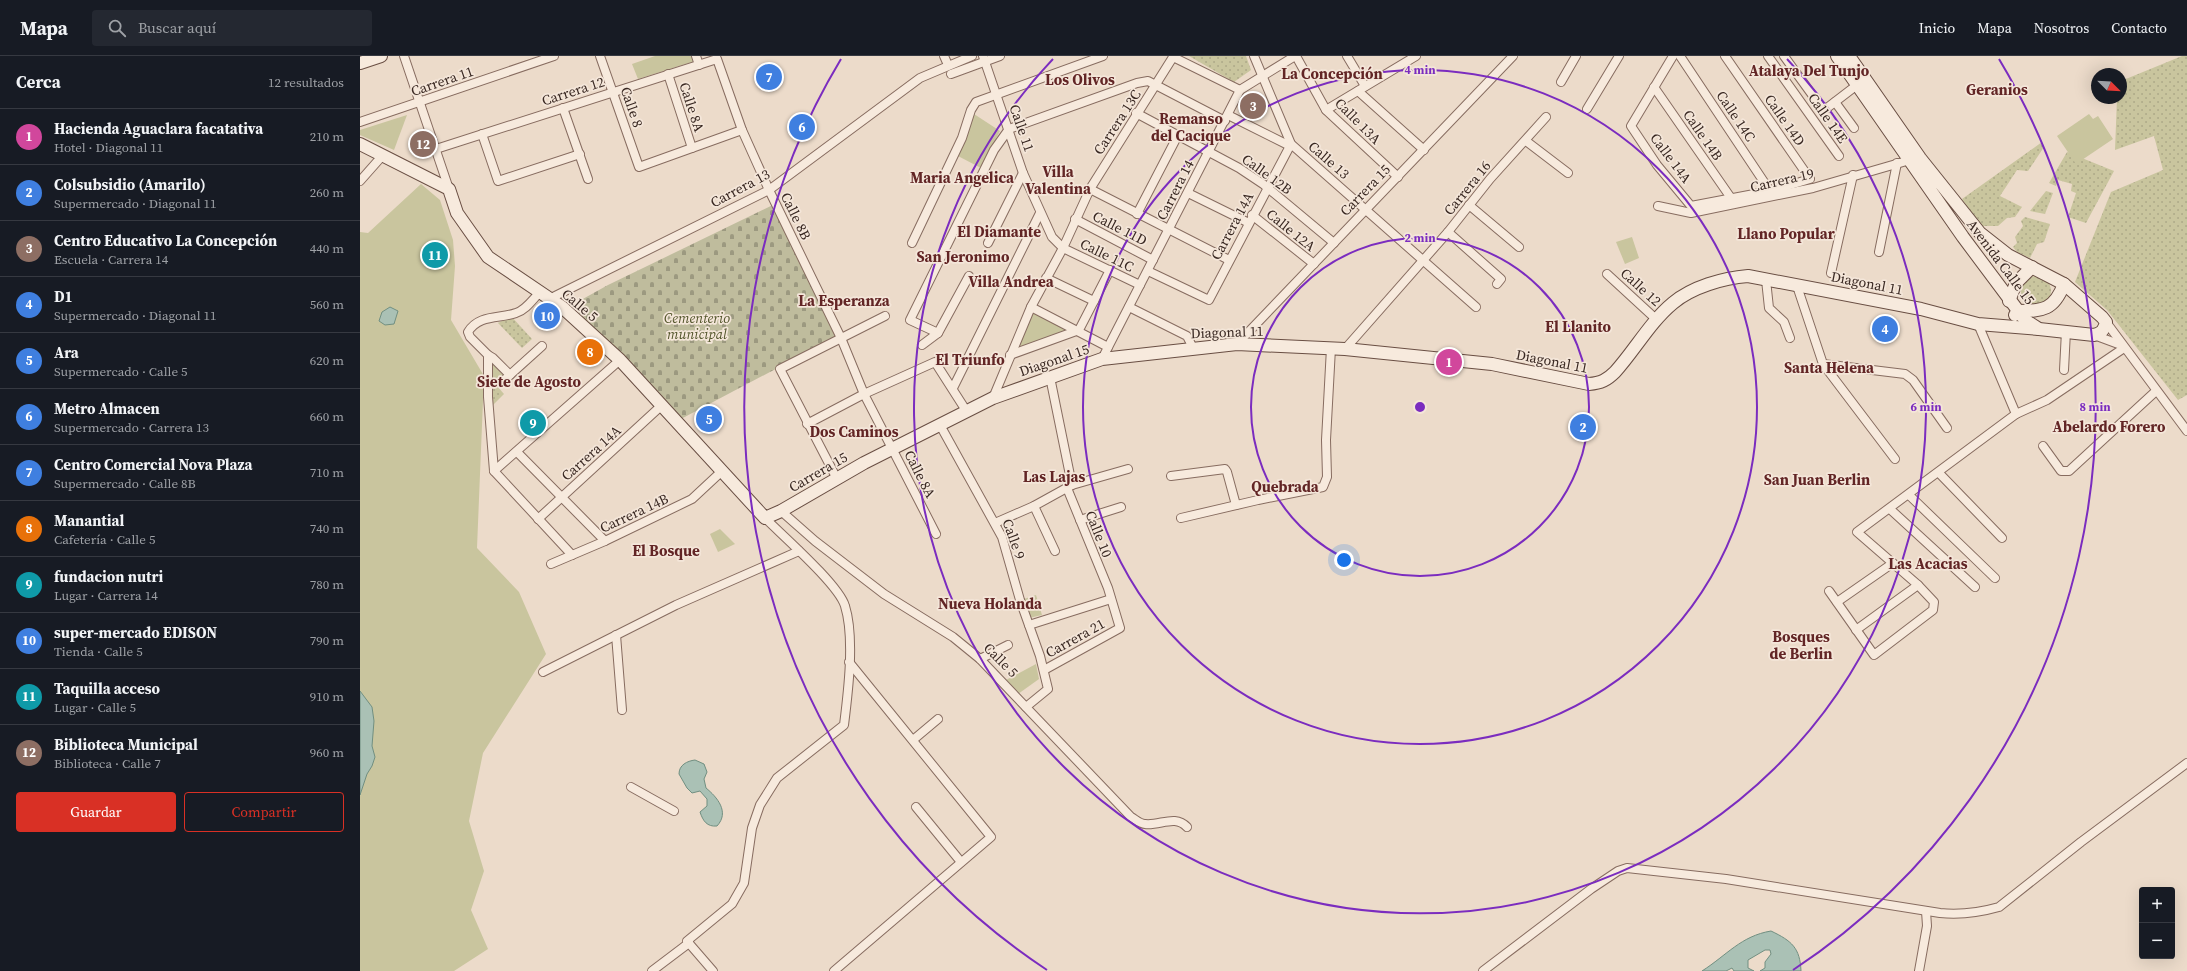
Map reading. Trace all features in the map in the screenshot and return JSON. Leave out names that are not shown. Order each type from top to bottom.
[{"type":"street","points":[[363,60],[381,56]]},
{"type":"street","points":[[404,56],[449,189]]},
{"type":"street","name":"Carrera 11","points":[[360,122],[554,56]]},
{"type":"street","name":"Calle 8","points":[[600,56],[639,167],[692,148]]},
{"type":"street","name":"Calle 8A","points":[[696,56],[699,64]]},
{"type":"street","points":[[944,56],[948,65]]},
{"type":"street","name":"Carrera 13","points":[[488,355],[468,332],[472,326],[483,319],[517,313],[545,295],[769,190],[920,78],[972,56]]},
{"type":"street","points":[[951,74],[984,59],[1000,56]]},
{"type":"street","points":[[912,243],[962,138],[971,110],[976,102],[1103,56]]},
{"type":"street","name":"Calle 13","points":[[1254,56],[1290,145],[1423,259],[1476,307]]},
{"type":"street","points":[[1173,57],[1240,90],[1295,56]]},
{"type":"street","name":"Calle 13A","points":[[1295,56],[1326,110],[1398,178]]},
{"type":"street","points":[[1347,56],[1366,86]]},
{"type":"street","points":[[1326,110],[1416,56]]},
{"type":"street","name":"Carrera 15","points":[[1237,344],[1398,178],[1513,56]]},
{"type":"street","points":[[1561,82],[1576,56]]},
{"type":"street","points":[[1587,109],[1619,56]]},
{"type":"street","points":[[1654,87],[1672,56]]},
{"type":"street","name":"Calle 14C","points":[[1680,56],[1770,191]]},
{"type":"street","name":"Calle 14D","points":[[1725,56],[1810,179],[1770,191]]},
{"type":"street","name":"Calle 14E","points":[[1768,56],[1839,156]]},
{"type":"street","points":[[1784,56],[1821,106],[1827,108],[1857,85]]},
{"type":"street","name":"Avenida Calle 15","points":[[1837,56],[2009,300],[2026,320],[2039,329]]},
{"type":"street","name":"Avenida Calle 15","points":[[1849,56],[1920,158],[1980,233],[2008,255],[2064,284],[2106,322]]},
{"type":"street","name":"Carrera 13C","points":[[993,398],[1031,307],[1063,248],[1090,189],[1136,113],[1156,86],[1173,57]]},
{"type":"street","name":"Carrera 12","points":[[436,149],[718,58]]},
{"type":"street","name":"Calle 8B","points":[[718,58],[742,130],[769,190],[841,338]]},
{"type":"street","name":"Calle 11","points":[[984,59],[1023,173],[1052,237],[1063,248]]},
{"type":"street","name":"Calle 8A","points":[[668,74],[692,148]]},
{"type":"street","points":[[938,333],[910,320],[994,150],[1009,129],[1137,83],[1148,81],[1226,118],[1290,145]]},
{"type":"street","name":"Calle 14A","points":[[1654,87],[1631,126],[1657,165],[1691,206],[1731,198]]},
{"type":"street","name":"Calle 14B","points":[[1654,87],[1731,198]]},
{"type":"street","name":"Carrera 14","points":[[1102,359],[1240,90]]},
{"type":"street","points":[[1358,91],[1424,150]]},
{"type":"street","points":[[1835,102],[1854,128]]},
{"type":"street","points":[[563,108],[588,179]]},
{"type":"street","name":"Calle 12B","points":[[1136,113],[1178,137],[1239,168],[1267,188],[1334,243]]},
{"type":"street","name":"Carrera 16","points":[[1345,349],[1448,232],[1469,205],[1546,117]]},
{"type":"street","points":[[692,148],[742,130]]},
{"type":"street","points":[[482,134],[498,181],[580,154]]},
{"type":"street","points":[[1137,214],[1178,137]]},
{"type":"street","points":[[1526,141],[1568,173]]},
{"type":"street","points":[[360,144],[449,189]]},
{"type":"street","name":"Carrera 14A","points":[[1148,271],[1209,300],[1228,260],[1290,145]]},
{"type":"street","points":[[360,181],[383,155]]},
{"type":"street","name":"Carrera 19","points":[[1658,206],[1691,212],[1812,188],[1853,175],[1910,160]]},
{"type":"street","points":[[1879,252],[1897,163]]},
{"type":"street","points":[[988,243],[1023,173]]},
{"type":"street","points":[[1831,272],[1853,175]]},
{"type":"street","name":"Calle 5","points":[[449,189],[456,213],[488,257],[562,307],[620,360],[721,472],[765,518]]},
{"type":"street","points":[[1090,189],[1228,260]]},
{"type":"street","points":[[1731,198],[1770,191]]},
{"type":"street","name":"Calle 12A","points":[[1188,193],[1250,219],[1314,264]]},
{"type":"street","points":[[1469,205],[1519,247]]},
{"type":"street","points":[[953,388],[1040,213]]},
{"type":"street","name":"Calle 11D","points":[[1075,219],[1154,260]]},
{"type":"street","points":[[1448,232],[1501,279],[1497,284]]},
{"type":"street","name":"Calle 11C","points":[[1063,248],[1140,285]]},
{"type":"street","points":[[2009,300],[2016,283],[2032,267]]},
{"type":"street","points":[[1010,355],[1079,330],[1110,270]]},
{"type":"street","name":"Calle 12","points":[[1607,274],[1657,320]]},
{"type":"street","points":[[922,345],[938,333],[969,276]]},
{"type":"street","name":"Diagonal 11","points":[[1102,359],[1237,344],[1331,348],[1492,364],[1589,384],[1596,384],[1607,380],[1616,372],[1657,320],[1680,298],[1722,280],[1748,276],[1921,309],[1978,324],[2039,329]]},
{"type":"street","points":[[1046,278],[1094,301]]},
{"type":"street","points":[[1766,280],[1769,308],[1784,322],[1790,338]]},
{"type":"street","points":[[1998,326],[2008,322],[2018,311],[2035,311],[2050,306],[2056,302],[2064,284]]},
{"type":"street","points":[[1796,286],[1823,364],[1895,459]]},
{"type":"street","points":[[1031,307],[1079,330],[1108,347]]},
{"type":"street","points":[[1129,308],[1187,336],[1193,348]]},
{"type":"street","points":[[837,479],[807,424],[780,369],[885,316]]},
{"type":"street","points":[[2094,335],[2101,333],[2106,322]]},
{"type":"street","points":[[2106,322],[2187,431]]},
{"type":"street","points":[[1978,324],[2016,414]]},
{"type":"street","points":[[2039,329],[2094,335],[2124,347]]},
{"type":"street","points":[[2064,370],[2066,331]]},
{"type":"street","name":"Calle 8A","points":[[841,338],[864,394],[936,534]]},
{"type":"street","points":[[501,383],[542,346]]},
{"type":"street","points":[[1829,591],[1874,655],[1933,610],[1934,602],[1893,563],[1857,532],[1939,473],[2016,414],[2047,400],[2124,347]]},
{"type":"street","points":[[1180,518],[1323,487],[1327,476],[1326,440],[1331,348]]},
{"type":"street","points":[[488,355],[510,375]]},
{"type":"street","points":[[488,355],[488,397],[494,471],[572,555]]},
{"type":"street","name":"Diagonal 15","points":[[993,398],[1102,359]]},
{"type":"street","points":[[494,471],[620,360]]},
{"type":"street","points":[[807,424],[864,394],[932,363],[938,364],[967,412]]},
{"type":"street","points":[[1823,364],[1906,374],[1913,380],[1947,428]]},
{"type":"street","points":[[1050,377],[1070,486]]},
{"type":"street","points":[[2043,446],[2061,471],[2069,471],[2156,391]]},
{"type":"street","name":"Carrera 15","points":[[765,518],[781,511],[893,449],[993,398]]},
{"type":"street","name":"Carrera 14A","points":[[538,519],[661,406]]},
{"type":"street","name":"Calle 9","points":[[940,425],[1002,537],[1044,670],[1048,686],[1047,692],[1026,707]]},
{"type":"street","points":[[516,452],[606,541]]},
{"type":"street","points":[[995,523],[1034,506],[1070,486],[1128,469]]},
{"type":"street","points":[[1172,476],[1225,469],[1236,505]]},
{"type":"street","name":"Carrera 14B","points":[[551,564],[606,541],[692,499],[721,472]]},
{"type":"street","points":[[1939,473],[2002,538]]},
{"type":"street","name":"Calle 10","points":[[1070,486],[1080,520],[1108,588],[1120,628]]},
{"type":"street","points":[[1909,495],[1995,578]]},
{"type":"street","points":[[1034,506],[1055,552]]},
{"type":"street","points":[[1080,520],[1121,507]]},
{"type":"street","points":[[1890,508],[1975,587]]},
{"type":"street","name":"Calle 5","points":[[781,511],[815,541],[884,594],[953,637],[980,659],[1131,817],[1143,824],[1174,820],[1182,821],[1187,827]]},
{"type":"street","points":[[713,971],[687,941],[732,904],[744,883],[752,828],[760,805],[776,778],[844,725],[850,681],[849,626],[845,605],[832,587],[799,551],[765,518]]},
{"type":"street","points":[[543,672],[676,605],[799,551]]},
{"type":"street","points":[[1838,602],[1893,563]]},
{"type":"street","points":[[1856,630],[1918,586]]},
{"type":"street","points":[[1029,625],[1111,599]]},
{"type":"street","name":"Carrera 21","points":[[1044,670],[1120,628]]},
{"type":"street","points":[[616,635],[622,710]]},
{"type":"street","points":[[980,659],[1008,645]]},
{"type":"street","points":[[834,971],[991,837],[849,662]]},
{"type":"street","points":[[913,740],[938,719]]},
{"type":"street","points":[[1482,971],[1591,889],[1618,871],[1627,868],[1726,879],[1926,911],[1965,915],[1999,907],[2081,842],[2187,764]]},
{"type":"street","points":[[631,787],[674,811]]},
{"type":"street","points":[[916,807],[961,862]]},
{"type":"street","points":[[1919,971],[1927,926],[1926,911]]},
{"type":"street","points":[[652,971],[689,944]]},
{"type":"shaded area","points":[[655,56],[694,56],[695,61],[638,79],[632,64]]},
{"type":"shaded area","points":[[1189,56],[1246,56],[1251,70],[1234,82]]},
{"type":"shaded area","points":[[2182,56],[2187,56],[2187,395],[2178,400],[2107,310],[2075,282],[2111,192],[2163,170],[2154,136],[2115,150],[2117,104],[2127,104],[2127,79]]},
{"type":"shaded area","points":[[974,114],[1000,131],[981,168],[958,156]]},
{"type":"shaded area","points":[[2089,114],[2093,119],[2098,116],[2113,139],[2076,164],[2057,136]]},
{"type":"shaded area","points":[[407,115],[394,150],[360,135],[360,130]]},
{"type":"shaded area","points":[[2042,142],[2044,147],[2028,171],[2017,170],[2000,196],[2022,207],[2015,217],[2007,218],[1998,226],[1980,226],[1962,199]]},
{"type":"shaded area","points":[[2067,152],[2114,171],[2086,223],[2068,217],[2076,193],[2071,191],[2072,184],[2058,180],[2056,186],[2049,183]]},
{"type":"shaded area","points":[[421,184],[440,200],[453,240],[455,266],[451,320],[484,376],[477,548],[519,592],[546,654],[483,753],[469,821],[484,871],[471,910],[488,949],[454,971],[360,971],[360,232],[368,233]]},
{"type":"shaded area","points":[[2046,191],[2053,193],[2045,214],[2030,211]]},
{"type":"shaded area","points":[[2025,217],[2050,224],[2044,242],[2037,244],[2030,258],[2017,252],[2013,247],[2017,243],[2015,237],[2023,226],[2021,221]]},
{"type":"shaded area","points":[[1632,237],[1639,258],[1625,264],[1616,242]]},
{"type":"shaded area","points":[[2036,276],[2042,277],[2050,285],[2050,297],[2042,305],[2036,306],[2030,305],[2022,297],[2021,291],[2022,285],[2030,277]]},
{"type":"shaded area","points":[[390,307],[398,311],[394,324],[385,325],[379,321],[382,312]]},
{"type":"shaded area","points":[[1034,312],[1069,330],[1016,348]]},
{"type":"shaded area","points":[[511,316],[532,339],[522,348],[498,323]]},
{"type":"shaded area","points":[[493,359],[507,375],[496,385],[491,379],[489,364]]},
{"type":"shaded area","points":[[491,379],[504,394],[493,405]]},
{"type":"shaded area","points":[[720,529],[735,544],[718,552],[710,534]]},
{"type":"shaded area","points":[[1036,595],[1042,615],[1029,618],[1024,599]]},
{"type":"shaded area","points":[[1036,664],[1039,679],[1018,694],[1006,680]]},
{"type":"shaded area","points":[[360,691],[372,707],[374,721],[372,746],[375,757],[360,795]]},
{"type":"shaded area","points":[[695,760],[704,764],[707,772],[704,779],[706,788],[718,800],[722,810],[721,821],[717,826],[711,826],[708,824],[704,821],[701,815],[700,812],[707,806],[707,799],[700,791],[692,793],[687,788],[679,774],[680,768],[684,764]]},
{"type":"shaded area","points":[[1771,931],[1784,938],[1794,946],[1799,956],[1801,971],[1760,971],[1765,968],[1765,962],[1771,954],[1770,950],[1765,950],[1748,960],[1748,968],[1754,971],[1734,971],[1732,968],[1726,971],[1702,971],[1751,937],[1760,933]]},
{"type":"green space","name":"Cementerio municipal","points":[[775,204],[838,336],[679,420],[572,305],[608,285]]},
{"type":"place","name":"Centro Comercial Nova Plaza","points":[[769,77]]},
{"type":"place","name":"Centro Educativo La Concepción","points":[[1253,106]]},
{"type":"place","name":"Metro Almacen","points":[[802,127]]},
{"type":"place","name":"Biblioteca Municipal","points":[[423,144]]},
{"type":"place","name":"Taquilla acceso","points":[[435,255]]},
{"type":"place","name":"super-mercado EDISON","points":[[547,316]]},
{"type":"place","name":"D1","points":[[1885,329]]},
{"type":"place","name":"Manantial","points":[[590,352]]},
{"type":"place","name":"Hacienda Aguaclara facatativa","points":[[1449,362]]},
{"type":"place","name":"Ara","points":[[709,419]]},
{"type":"place","name":"fundacion nutri","points":[[533,423]]},
{"type":"place","name":"Colsubsidio (Amarilo)","points":[[1583,427]]},
{"type":"district","name":"Atalaya Del Tunjo","points":[[1809,70]]},
{"type":"district","name":"La Concepción","points":[[1332,73]]},
{"type":"district","name":"Los Olivos","points":[[1080,79]]},
{"type":"district","name":"Geranios","points":[[1997,89]]},
{"type":"district","name":"Remanso del Cacique","points":[[1191,126]]},
{"type":"district","name":"Maria Angelica","points":[[962,177]]},
{"type":"district","name":"Villa Valentina","points":[[1058,180]]},
{"type":"district","name":"El Diamante","points":[[999,231]]},
{"type":"district","name":"Llano Popular","points":[[1786,233]]},
{"type":"district","name":"San Jeronimo","points":[[963,256]]},
{"type":"district","name":"Villa Andrea","points":[[1011,281]]},
{"type":"district","name":"La Esperanza","points":[[844,300]]},
{"type":"district","name":"El Llanito","points":[[1578,326]]},
{"type":"district","name":"El Triunfo","points":[[970,359]]},
{"type":"district","name":"Santa Helena","points":[[1829,367]]},
{"type":"district","name":"Siete de Agosto","points":[[529,381]]},
{"type":"district","name":"Abelardo Forero","points":[[2109,426]]},
{"type":"district","name":"Dos Caminos","points":[[854,431]]},
{"type":"district","name":"Las Lajas","points":[[1054,476]]},
{"type":"district","name":"San Juan Berlin","points":[[1817,479]]},
{"type":"district","name":"Quebrada","points":[[1285,486]]},
{"type":"district","name":"El Bosque","points":[[666,550]]},
{"type":"district","name":"Las Acacias","points":[[1928,563]]},
{"type":"district","name":"Nueva Holanda","points":[[990,603]]},
{"type":"district","name":"Bosques de Berlin","points":[[1801,644]]}]
